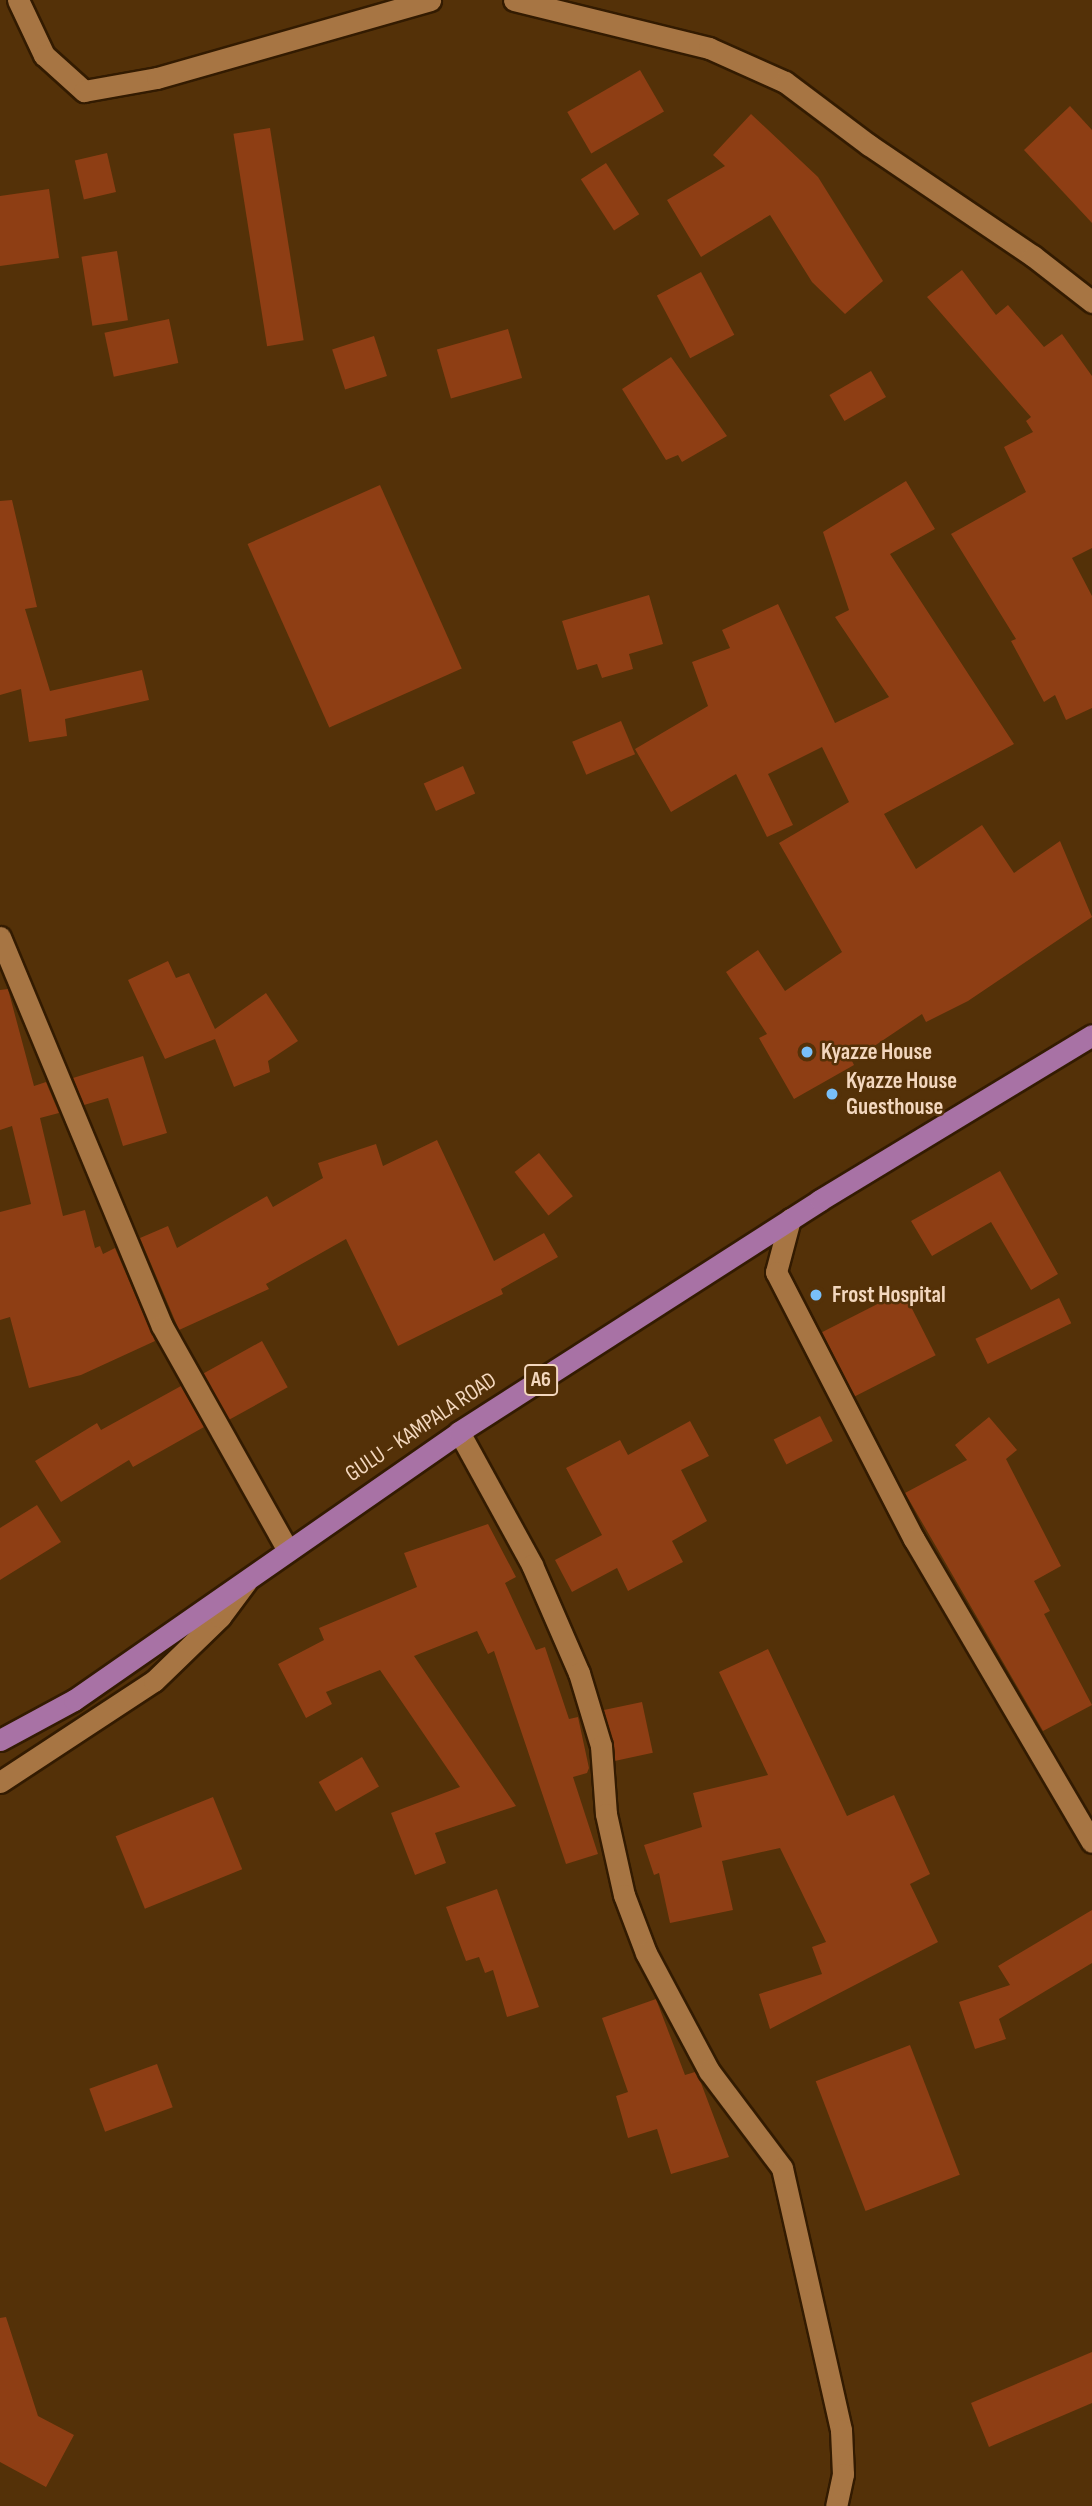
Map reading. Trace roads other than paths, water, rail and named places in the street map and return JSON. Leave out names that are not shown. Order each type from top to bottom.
[{"type":"main road","name":"GULU - KAMPALA ROAD","points":[[0,1740],[74,1699],[459,1432],[790,1219],[1092,1035]]},
{"type":"street","points":[[18,0],[44,55],[84,91],[157,78],[430,0]]},
{"type":"street","points":[[514,0],[709,48],[785,82],[869,145],[1033,256],[1092,302]]},
{"type":"street","points":[[0,937],[162,1326],[287,1549]]},
{"type":"street","points":[[790,1219],[776,1272],[914,1539],[1092,1842]]},
{"type":"street","points":[[459,1432],[532,1565],[579,1672],[601,1746],[606,1814],[624,1895],[646,1953],[709,2071],[782,2168],[841,2430],[843,2473],[836,2506]]},
{"type":"street","points":[[0,1782],[154,1681],[220,1617],[249,1577]]},
{"type":"place","name":"Kyazze House","points":[[807,1052]]},
{"type":"place","name":"Kyazze House Guesthouse","points":[[832,1094]]},
{"type":"place","name":"Frost Hospital","points":[[816,1295]]}]
